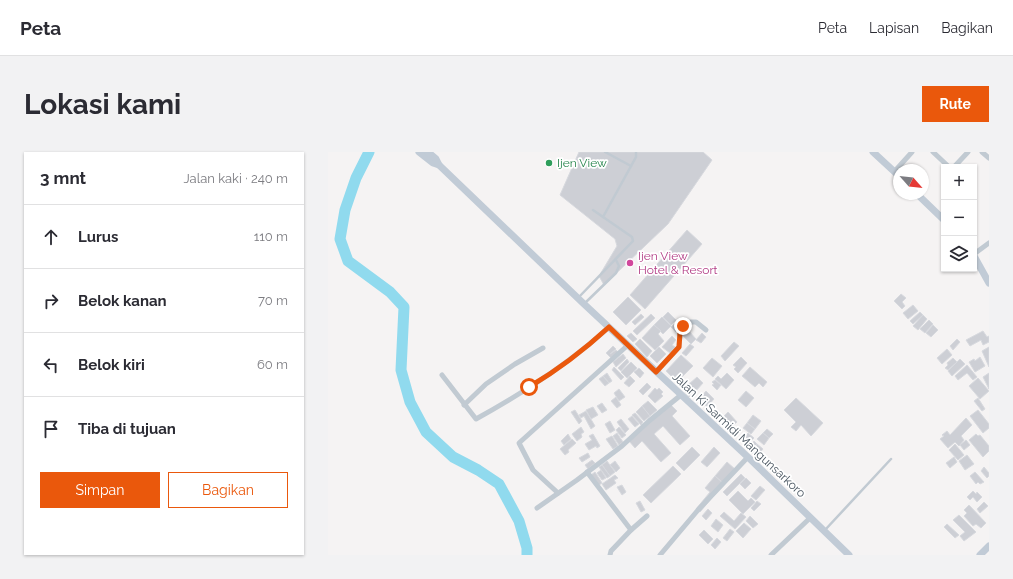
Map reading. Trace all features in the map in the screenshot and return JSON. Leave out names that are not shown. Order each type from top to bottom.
[{"type":"main road","name":"Jalan Ki Sarmidi Mangunsarkoro","points":[[419,152],[433,164],[439,165]]},
{"type":"main road","name":"Jalan Ki Sarmidi Mangunsarkoro","points":[[428,152],[436,159],[439,165],[584,304],[748,457],[849,555]]},
{"type":"main road","points":[[873,152],[893,171]]},
{"type":"main road","points":[[923,200],[941,217]]},
{"type":"main road","points":[[977,261],[989,283]]},
{"type":"main road","points":[[980,555],[989,546]]},
{"type":"street","points":[[903,164],[912,152]]},
{"type":"street","points":[[933,152],[946,164]]},
{"type":"street","points":[[957,164],[968,152]]},
{"type":"street","points":[[982,152],[989,158]]},
{"type":"street","points":[[977,253],[989,243]]},
{"type":"street","points":[[656,372],[679,347],[680,333],[683,326],[691,322],[696,322],[706,330]]},
{"type":"street","points":[[442,375],[476,419],[554,372],[591,344],[609,327]]},
{"type":"street","points":[[558,493],[533,470],[519,443],[628,346]]},
{"type":"street","points":[[464,404],[486,384],[515,364],[543,348]]},
{"type":"street","points":[[536,508],[622,446],[680,395]]},
{"type":"street","points":[[660,555],[698,510],[748,457]]},
{"type":"street","points":[[587,472],[631,530]]},
{"type":"street","points":[[610,555],[609,553],[647,516]]},
{"type":"street","points":[[771,555],[810,518]]},
{"type":"lane","points":[[605,152],[631,166]]},
{"type":"lane","points":[[603,217],[636,157],[636,152]]},
{"type":"lane","points":[[578,298],[632,243],[633,238],[592,210]]},
{"type":"lane","points":[[584,304],[616,273],[618,266],[616,260]]},
{"type":"lane","points":[[824,531],[891,458]]},
{"type":"building","name":"Ijen View","points":[[579,152],[703,152],[712,160],[668,224],[604,285],[599,276],[617,246],[615,239],[560,195]]},
{"type":"building","points":[[687,230],[702,244],[645,309],[630,295]]},
{"type":"building","points":[[901,294],[906,298],[902,302],[905,306],[902,309],[894,301]]},
{"type":"building","points":[[628,297],[641,310],[626,325],[613,312]]},
{"type":"building","points":[[913,305],[918,311],[908,319],[903,313]]},
{"type":"building","points":[[668,312],[676,320],[671,325],[663,317]]},
{"type":"building","points":[[920,312],[923,315],[913,324],[910,321]]},
{"type":"building","points":[[641,314],[644,317],[635,325],[632,322]]},
{"type":"building","points":[[651,314],[655,318],[637,335],[633,331]]},
{"type":"building","points":[[923,315],[927,319],[918,330],[913,326]]},
{"type":"building","points":[[662,317],[671,326],[663,334],[654,325]]},
{"type":"building","points":[[929,320],[933,324],[925,333],[920,329]]},
{"type":"building","points":[[677,322],[681,327],[676,332],[671,327]]},
{"type":"building","points":[[654,325],[661,331],[658,334],[664,341],[655,350],[642,338]]},
{"type":"building","points":[[933,325],[938,330],[931,337],[926,333]]},
{"type":"building","points":[[688,330],[696,339],[691,344],[682,335]]},
{"type":"building","points":[[983,331],[987,337],[989,336],[989,342],[983,345],[981,340],[970,346],[966,340]]},
{"type":"building","points":[[631,333],[637,339],[633,342],[627,336]]},
{"type":"building","points":[[702,333],[706,337],[701,343],[696,340]]},
{"type":"building","points":[[672,336],[676,340],[672,345],[675,347],[670,353],[662,347]]},
{"type":"building","points":[[640,339],[652,351],[647,357],[635,344]]},
{"type":"building","points":[[957,339],[960,342],[953,350],[950,346]]},
{"type":"building","points":[[734,342],[739,346],[725,361],[721,356]]},
{"type":"building","points":[[690,344],[694,347],[686,356],[682,353]]},
{"type":"building","points":[[613,346],[616,349],[610,354],[616,350],[619,353],[612,359],[606,353]]},
{"type":"building","points":[[659,347],[666,354],[657,363],[650,356]]},
{"type":"building","points":[[989,347],[989,367],[982,351]]},
{"type":"building","points":[[947,349],[952,355],[942,364],[937,358]]},
{"type":"building","points":[[623,354],[626,358],[616,367],[613,362]]},
{"type":"building","points":[[681,355],[693,366],[677,382],[666,371]]},
{"type":"building","points":[[741,357],[747,363],[738,373],[734,369],[736,367],[733,365]]},
{"type":"building","points":[[980,357],[985,366],[975,372],[969,362],[974,359],[975,361]]},
{"type":"building","points":[[712,358],[722,366],[713,377],[703,368]]},
{"type":"building","points":[[953,358],[957,362],[948,370],[945,368],[948,365],[947,363]]},
{"type":"building","points":[[627,359],[629,362],[621,371],[618,368]]},
{"type":"building","points":[[960,359],[965,364],[952,376],[948,371]]},
{"type":"building","points":[[631,362],[637,368],[627,378],[621,372]]},
{"type":"building","points":[[967,365],[977,377],[973,380],[967,373],[958,380],[955,376]]},
{"type":"building","points":[[614,367],[624,377],[621,380],[612,370]]},
{"type":"building","points":[[750,367],[767,382],[763,387],[759,383],[755,387],[742,376]]},
{"type":"building","points":[[639,368],[644,373],[640,378],[634,372]]},
{"type":"building","points":[[607,373],[612,381],[609,383],[603,376]]},
{"type":"building","points":[[727,373],[734,380],[726,389],[715,379],[718,376],[721,379]]},
{"type":"building","points":[[989,373],[989,389],[983,377]]},
{"type":"building","points":[[603,376],[609,383],[605,386],[599,379]]},
{"type":"building","points":[[630,376],[635,381],[629,387],[624,383]]},
{"type":"building","points":[[697,377],[703,383],[695,392],[688,385]]},
{"type":"building","points":[[978,378],[989,391],[980,399],[969,386]]},
{"type":"building","points":[[715,380],[721,385],[717,390],[712,385],[714,384],[712,382]]},
{"type":"building","points":[[647,383],[651,387],[643,395],[639,391]]},
{"type":"building","points":[[688,386],[694,392],[689,397],[684,391]]},
{"type":"building","points":[[655,388],[657,390],[659,388],[663,392],[661,394],[663,396],[655,403],[648,396]]},
{"type":"building","points":[[619,389],[625,397],[619,401],[614,393]]},
{"type":"building","points":[[706,391],[714,399],[707,407],[700,398]]},
{"type":"building","points":[[746,391],[754,398],[746,407],[738,400]]},
{"type":"building","points":[[616,397],[621,405],[617,408],[611,401]]},
{"type":"building","points":[[796,398],[823,423],[811,436],[801,425],[796,431],[791,427],[796,422],[784,410]]},
{"type":"building","points":[[978,398],[985,409],[982,411],[974,401]]},
{"type":"building","points":[[648,401],[657,410],[650,416],[642,406]]},
{"type":"building","points":[[602,403],[607,410],[602,413],[597,406]]},
{"type":"building","points":[[670,404],[677,411],[672,416],[690,436],[680,445],[663,426],[654,434],[671,453],[661,462],[642,441],[635,448],[629,441]]},
{"type":"building","points":[[642,406],[650,416],[644,421],[636,412]]},
{"type":"building","points":[[593,407],[598,415],[591,419],[586,410]]},
{"type":"building","points":[[575,410],[582,421],[579,424],[571,412]]},
{"type":"building","points":[[978,410],[989,424],[989,428],[983,433],[970,416]]},
{"type":"building","points":[[586,411],[595,426],[591,429],[584,416],[581,418],[579,415]]},
{"type":"building","points":[[728,412],[737,422],[733,426],[723,417]]},
{"type":"building","points":[[635,413],[643,422],[641,425],[632,415]]},
{"type":"building","points":[[753,415],[761,421],[755,429],[747,423]]},
{"type":"building","points":[[632,416],[639,424],[635,427],[628,419]]},
{"type":"building","points":[[966,418],[972,425],[961,436],[964,440],[959,446],[955,442],[948,448],[940,439],[944,436],[942,435],[947,431],[950,435]]},
{"type":"building","points":[[621,419],[629,429],[625,433],[617,422]]},
{"type":"building","points":[[610,421],[615,430],[610,433],[605,424]]},
{"type":"building","points":[[747,423],[755,429],[751,434],[743,428]]},
{"type":"building","points":[[581,427],[584,432],[581,434],[582,437],[577,441],[572,434]]},
{"type":"building","points":[[619,427],[626,435],[622,438],[616,430]]},
{"type":"building","points":[[767,429],[773,434],[769,438],[763,433]]},
{"type":"building","points":[[617,433],[623,442],[619,445],[613,436]]},
{"type":"building","points":[[748,433],[754,438],[748,444],[743,439]]},
{"type":"building","points":[[763,433],[769,438],[764,445],[757,439]]},
{"type":"building","points":[[568,434],[571,439],[564,445],[561,441]]},
{"type":"building","points":[[593,434],[600,446],[597,448],[596,446],[589,450],[585,444],[592,440],[589,436]]},
{"type":"building","points":[[976,434],[978,436],[980,435],[989,446],[989,451],[983,457],[969,440]]},
{"type":"building","points":[[612,436],[618,446],[613,449],[606,439]]},
{"type":"building","points":[[572,439],[576,443],[565,455],[560,449]]},
{"type":"building","points":[[966,440],[970,445],[964,450],[960,445]]},
{"type":"building","points":[[754,441],[757,444],[750,451],[747,449]]},
{"type":"building","points":[[757,444],[763,449],[756,457],[750,451]]},
{"type":"building","points":[[955,444],[964,455],[958,460],[949,450]]},
{"type":"building","points":[[692,447],[700,455],[684,471],[676,463]]},
{"type":"building","points":[[714,447],[720,453],[707,467],[701,462]]},
{"type":"building","points":[[588,453],[590,457],[582,462],[579,458]]},
{"type":"building","points":[[967,455],[974,464],[965,470],[959,461]]},
{"type":"building","points":[[954,457],[957,462],[950,468],[946,463]]},
{"type":"building","points":[[592,460],[595,463],[588,469],[585,465]]},
{"type":"building","points":[[607,461],[615,472],[610,476],[602,465]]},
{"type":"building","points":[[615,461],[620,468],[616,472],[610,465]]},
{"type":"building","points":[[727,462],[736,470],[724,484],[715,476]]},
{"type":"building","points":[[602,465],[610,476],[607,478],[599,467]]},
{"type":"building","points":[[673,466],[681,474],[651,503],[643,495]]},
{"type":"building","points":[[984,467],[989,473],[987,478],[981,471]]},
{"type":"building","points":[[601,470],[606,478],[602,480],[597,473]]},
{"type":"building","points":[[595,472],[602,483],[599,485],[591,475]]},
{"type":"building","points":[[975,472],[984,482],[980,484],[978,482],[976,484],[970,476]]},
{"type":"building","points":[[741,474],[745,478],[727,496],[723,492]]},
{"type":"building","points":[[615,475],[618,478],[614,480],[616,483],[606,490],[602,484]]},
{"type":"building","points":[[715,476],[724,484],[700,512],[696,509],[710,492],[705,488]]},
{"type":"building","points":[[746,478],[751,483],[745,489],[740,484]]},
{"type":"building","points":[[622,485],[626,492],[622,495],[617,487]]},
{"type":"building","points":[[760,486],[765,490],[756,500],[751,496]]},
{"type":"building","points":[[738,491],[748,501],[751,498],[755,502],[743,514],[729,500]]},
{"type":"building","points":[[973,491],[976,494],[977,492],[982,497],[977,502],[973,497],[970,500],[967,497]]},
{"type":"building","points":[[640,501],[645,510],[641,512],[636,503]]},
{"type":"building","points":[[757,501],[761,504],[754,511],[751,508]]},
{"type":"building","points":[[984,502],[988,506],[980,513],[977,509]]},
{"type":"building","points":[[969,505],[986,523],[981,528],[976,524],[973,526],[964,516],[967,513],[964,510]]},
{"type":"building","points":[[708,509],[712,513],[706,520],[702,516]]},
{"type":"building","points":[[724,512],[734,521],[741,513],[746,517],[735,529],[720,516]]},
{"type":"building","points":[[959,515],[976,532],[964,541],[960,536],[965,532],[953,520]]},
{"type":"building","points":[[750,516],[758,524],[753,528],[746,521]]},
{"type":"building","points":[[716,519],[723,525],[718,532],[711,526]]},
{"type":"building","points":[[744,523],[751,529],[743,538],[736,531]]},
{"type":"building","points":[[947,524],[959,535],[955,538],[944,527]]},
{"type":"building","points":[[730,529],[734,532],[727,541],[723,538]]},
{"type":"building","points":[[704,530],[713,539],[708,544],[699,535]]},
{"type":"building","points":[[717,538],[721,542],[715,549],[711,545]]},
{"type":"waterway","points":[[369,152],[356,178],[345,210],[340,239],[348,261],[390,292],[404,307],[401,370],[410,402],[426,432],[453,457],[478,470],[499,484],[519,521],[527,548],[527,555]]},
{"type":"place","name":"Ijen View","points":[[549,163]]},
{"type":"place","name":"Ijen View Hotel & Resort","points":[[630,263]]},
{"type":"route","points":[[529,387],[565,364],[591,344],[609,327],[656,372],[679,347],[679,338],[683,326]]}]
